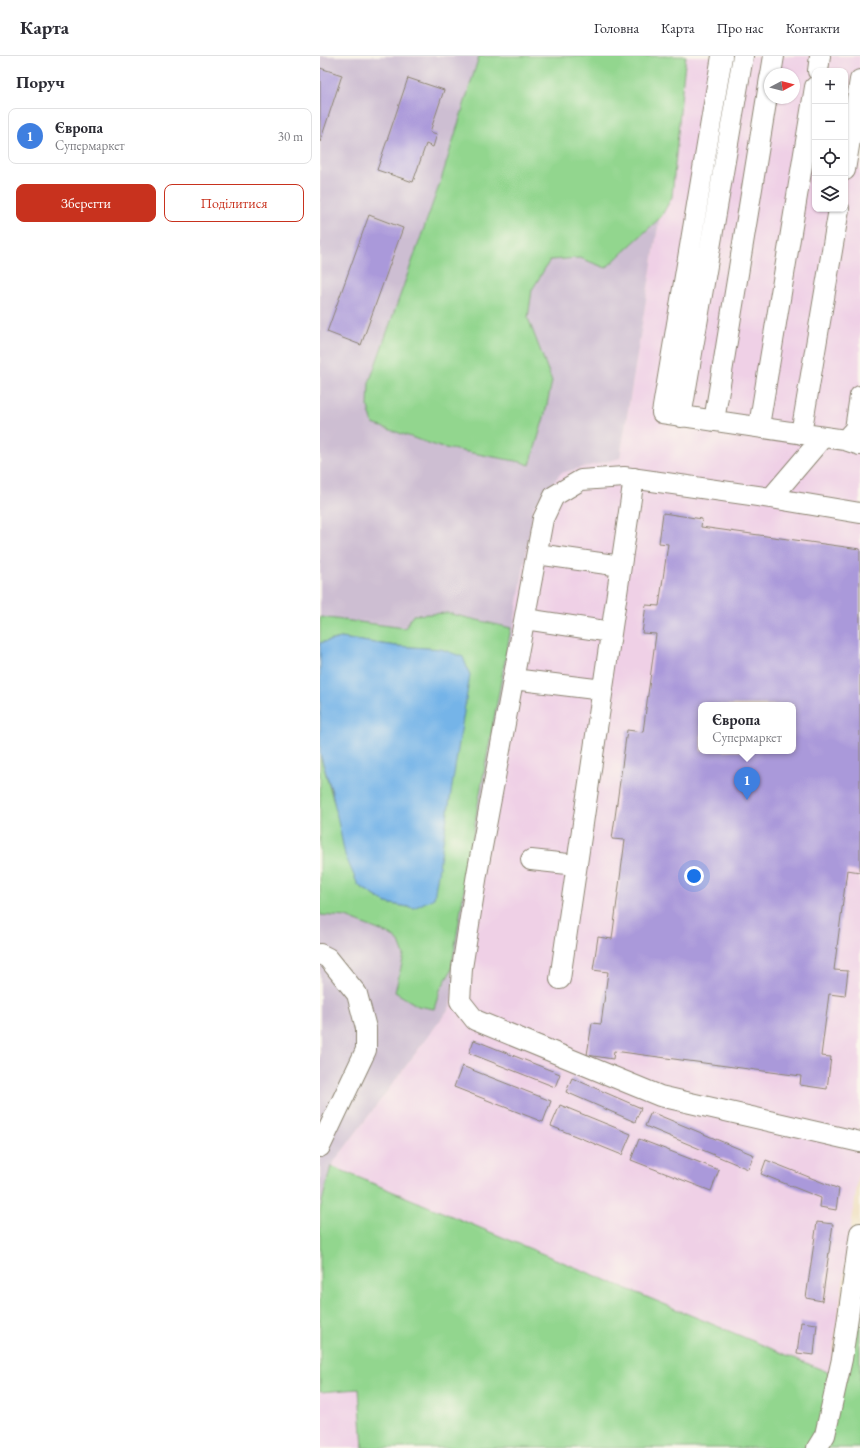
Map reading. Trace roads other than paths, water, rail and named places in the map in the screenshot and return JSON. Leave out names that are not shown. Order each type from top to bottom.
[{"type":"street","points":[[722,56],[662,414],[759,426],[823,437],[855,435],[860,396]]},
{"type":"street","points":[[681,416],[743,56]]},
{"type":"street","points":[[772,68],[774,56]]},
{"type":"street","points":[[818,68],[820,56]]},
{"type":"street","points":[[848,152],[860,80]]},
{"type":"street","points":[[714,421],[766,104]]},
{"type":"street","points":[[759,426],[812,104]]},
{"type":"street","points":[[801,434],[838,212]]},
{"type":"street","points":[[772,498],[823,437]]},
{"type":"street","points":[[860,513],[772,498],[624,477],[581,480],[554,496],[543,519],[513,679],[477,874],[462,968],[460,1001],[475,1020],[660,1096],[860,1142]]},
{"type":"street","points":[[560,979],[634,478]]},
{"type":"street","points":[[537,554],[621,566]]},
{"type":"street","points":[[525,619],[611,632]]},
{"type":"street","points":[[513,679],[603,690]]},
{"type":"street","points":[[531,860],[577,865]]},
{"type":"street","points":[[320,954],[328,958],[357,994],[366,1028],[366,1050],[320,1147]]},
{"type":"street","points":[[817,1448],[825,1435],[842,1359],[860,1233]]},
{"type":"water","points":[[341,638],[396,646],[441,649],[463,657],[470,675],[434,898],[414,908],[386,903],[358,885],[345,855],[332,792],[320,754],[320,643]]},
{"type":"place","name":"Європа","points":[[747,800]]}]
